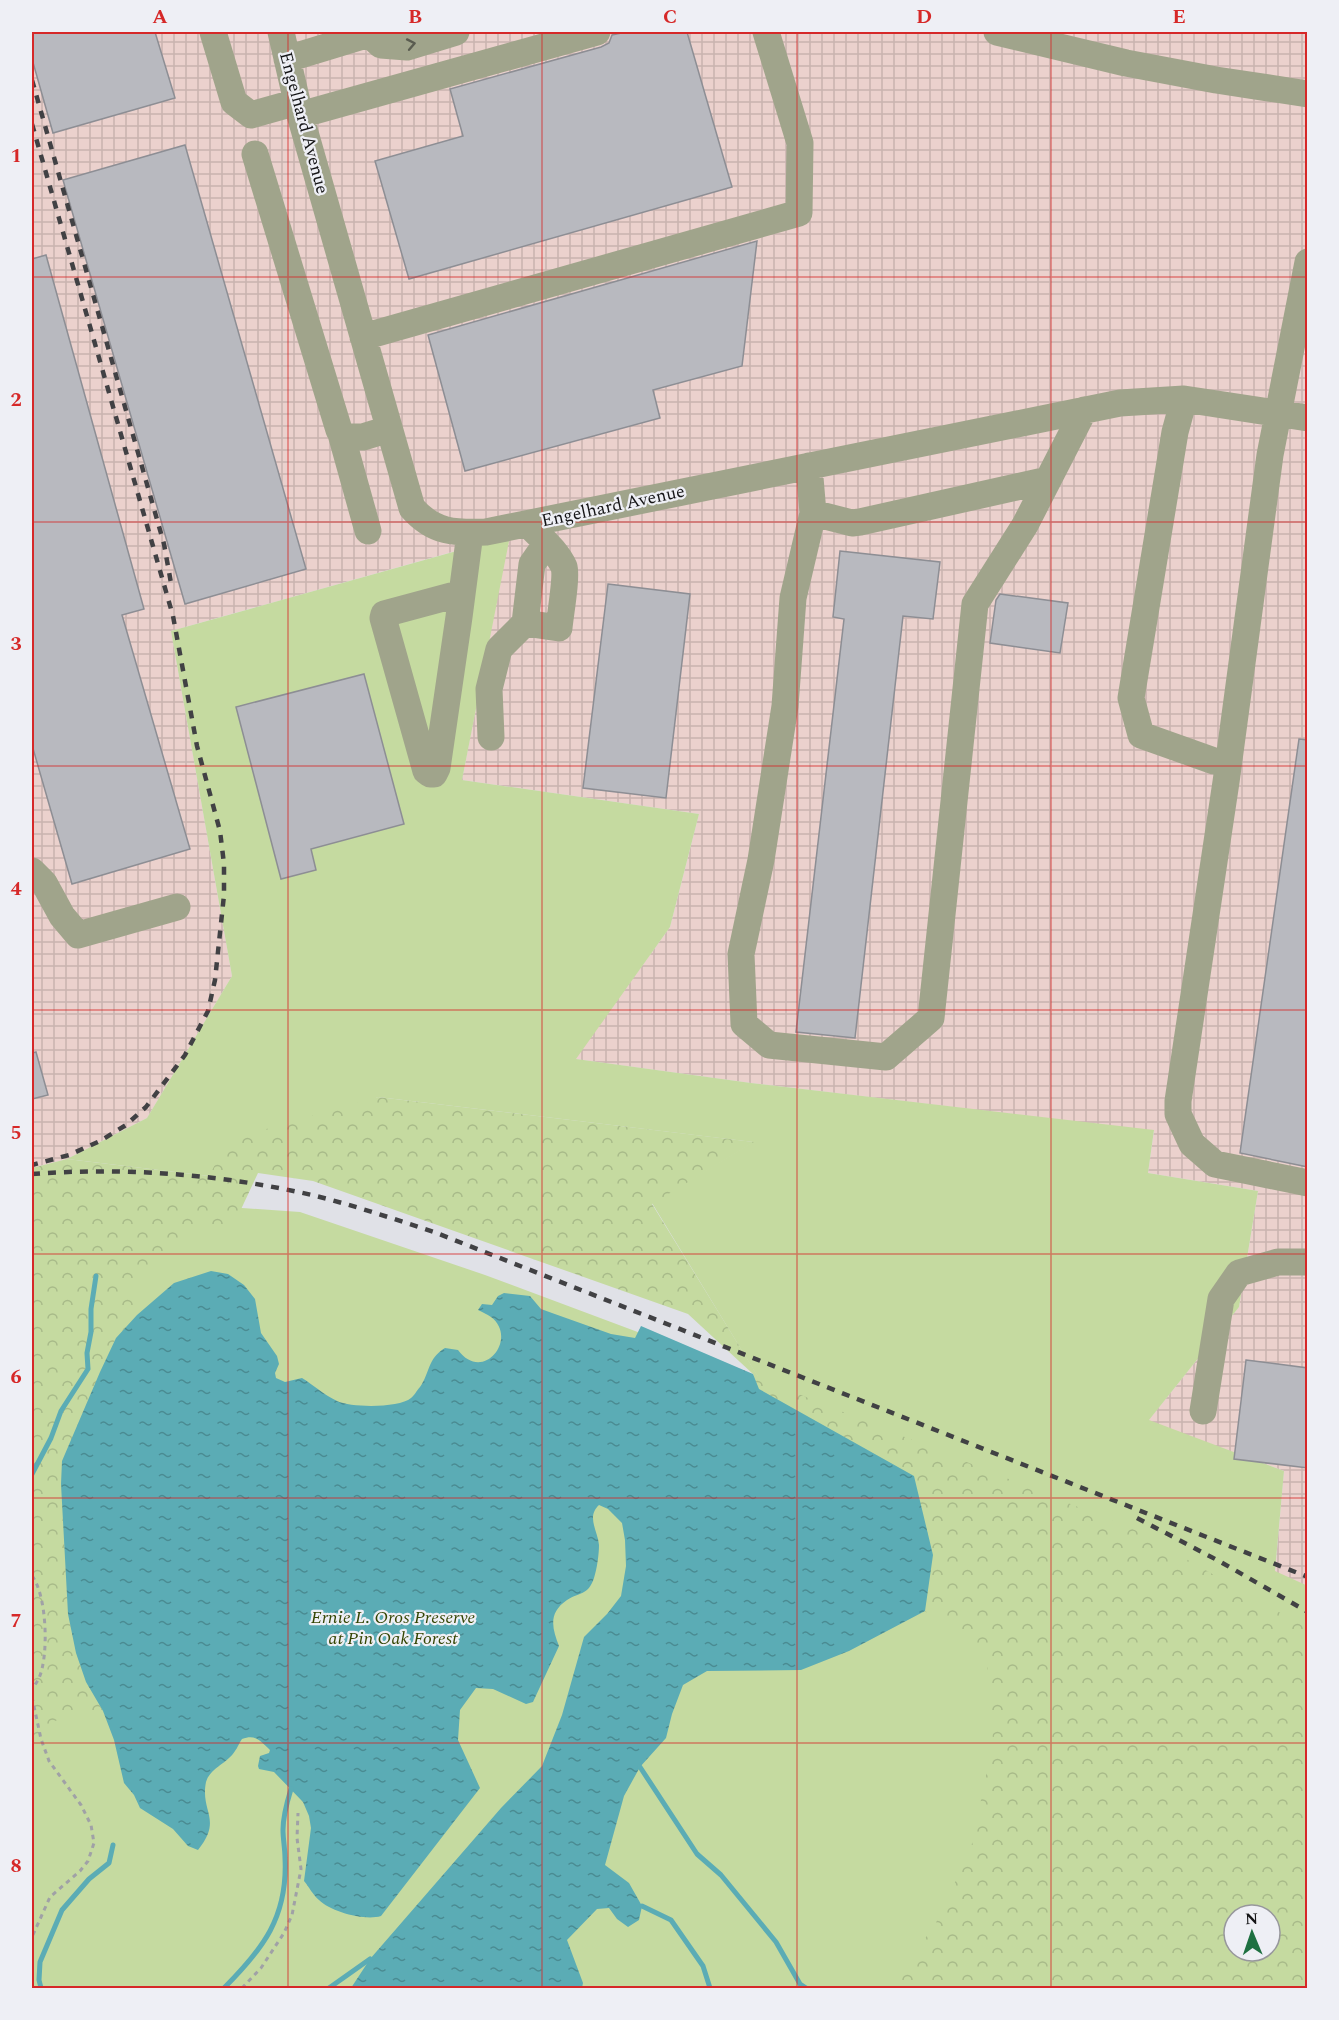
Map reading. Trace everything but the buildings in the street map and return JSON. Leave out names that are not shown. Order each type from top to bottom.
[{"type":"street","points":[[213,32],[234,102],[251,115],[299,109],[597,32]]},
{"type":"street","name":"Engelhard Avenue","points":[[281,32],[299,109],[412,508],[422,519],[437,528],[456,533],[486,532],[1120,402],[1184,399],[1308,418]]},
{"type":"street","points":[[287,59],[370,33],[381,45],[407,47],[456,32]]},
{"type":"street","points":[[363,337],[799,213],[800,143],[766,32]]},
{"type":"street","points":[[997,32],[1126,63],[1308,94]]},
{"type":"street","points":[[255,154],[341,434],[368,531]]},
{"type":"street","points":[[1308,262],[1300,344],[1278,413],[1178,1101],[1178,1114],[1192,1144],[1215,1164],[1308,1183]]},
{"type":"street","points":[[1184,399],[1175,432],[1131,698],[1141,735],[1214,761],[1228,762]]},
{"type":"street","points":[[809,466],[813,513],[793,598],[785,706],[761,861],[741,954],[744,1024],[769,1045],[886,1057],[931,1018],[975,604],[1025,525],[1084,410]]},
{"type":"street","points":[[341,434],[345,437],[363,437],[389,429]]},
{"type":"street","points":[[813,513],[852,523],[860,522],[1048,480]]},
{"type":"street","points":[[491,737],[489,689],[499,649],[525,623],[559,628],[565,570],[559,559],[528,524]]},
{"type":"street","points":[[462,593],[384,614],[383,618],[426,771],[430,774],[434,774],[437,768],[462,593],[470,533]]},
{"type":"street","points":[[32,871],[44,883],[62,916],[78,935],[177,907]]},
{"type":"street","points":[[1203,1412],[1221,1299],[1239,1273],[1278,1262],[1308,1262]]},
{"type":"path","points":[[32,1576],[41,1595],[45,1642],[40,1676],[32,1690]]},
{"type":"path","points":[[32,1697],[41,1739],[49,1761],[81,1805],[91,1825],[94,1843],[88,1861],[80,1871],[50,1897],[32,1937]]},
{"type":"path","points":[[242,1989],[261,1968],[284,1933],[292,1915],[301,1869],[297,1838],[298,1813]]},
{"type":"shaded area","points":[[32,32],[1307,32],[1307,1586],[1275,1572],[1284,1471],[1148,1421],[1239,1307],[1258,1191],[1148,1173],[1154,1131],[751,1083],[575,1059],[670,927],[699,814],[462,780],[509,536],[171,631],[232,976],[147,1118],[67,1159],[32,1168]]},
{"type":"green space","name":"Ernie L. Oros Preserve at Pin Oak Forest","points":[[510,536],[462,780],[699,814],[670,927],[576,1059],[751,1083],[1154,1130],[1148,1173],[1258,1191],[1239,1307],[1149,1420],[1284,1471],[1275,1571],[1308,1586],[1307,1988],[32,1988],[32,1201],[144,1201],[300,1212],[485,1275],[758,1377],[652,1203],[753,1142],[378,1097],[209,1176],[67,1159],[147,1118],[232,976],[171,631]]},
{"type":"green space","points":[[378,1097],[754,1142],[652,1204],[759,1378],[1135,1530],[1307,1628],[1307,1988],[885,1988],[934,1927],[971,1848],[993,1742],[986,1651],[923,1610],[914,1476],[759,1389],[753,1374],[688,1314],[313,1181],[258,1173],[236,1220],[190,1235],[137,1274],[137,1315],[116,1338],[100,1372],[61,1484],[68,1614],[76,1653],[86,1682],[103,1711],[73,1715],[54,1721],[46,1726],[32,1742],[32,1168],[67,1159],[209,1176],[228,1140]]},
{"type":"water","points":[[211,1271],[228,1274],[244,1285],[255,1299],[261,1333],[277,1356],[279,1364],[275,1373],[276,1378],[285,1382],[302,1378],[337,1401],[364,1406],[396,1404],[405,1401],[411,1398],[420,1387],[435,1357],[445,1348],[458,1350],[468,1359],[478,1362],[487,1360],[499,1346],[501,1336],[499,1326],[491,1317],[478,1310],[482,1304],[492,1305],[498,1296],[504,1293],[530,1296],[541,1309],[611,1334],[635,1338],[641,1326],[753,1374],[759,1389],[914,1476],[933,1555],[925,1611],[849,1651],[801,1670],[707,1671],[683,1685],[666,1738],[640,1767],[624,1796],[605,1865],[629,1883],[642,1906],[639,1920],[628,1927],[617,1919],[609,1908],[597,1909],[567,1940],[583,1983],[582,1988],[351,1988],[370,1959],[501,1808],[542,1766],[562,1715],[584,1637],[621,1596],[626,1566],[625,1540],[622,1523],[608,1509],[599,1505],[593,1514],[599,1545],[598,1562],[592,1584],[586,1591],[561,1605],[554,1616],[553,1627],[559,1646],[533,1702],[526,1704],[493,1689],[476,1688],[460,1710],[458,1740],[480,1788],[381,1916],[366,1917],[340,1912],[317,1898],[304,1881],[311,1828],[309,1816],[303,1802],[274,1772],[259,1769],[260,1756],[269,1753],[270,1750],[258,1739],[251,1737],[242,1739],[232,1755],[208,1777],[205,1792],[210,1823],[209,1831],[198,1850],[188,1846],[173,1829],[140,1808],[134,1795],[124,1783],[114,1740],[103,1711],[86,1682],[76,1653],[68,1614],[61,1484],[62,1461],[116,1338],[137,1315],[174,1283]]},
{"type":"waterway","points":[[32,1474],[51,1438],[61,1411],[88,1369],[87,1353],[96,1276]]},
{"type":"waterway","points":[[640,1767],[697,1854],[721,1875],[776,1942],[800,1984],[806,1988]]},
{"type":"waterway","points":[[224,1988],[261,1945],[277,1915],[285,1879],[283,1830],[291,1789]]},
{"type":"waterway","points":[[41,1988],[40,1962],[62,1910],[89,1879],[109,1863],[113,1845]]},
{"type":"waterway","points":[[642,1906],[671,1920],[703,1966],[710,1988]]},
{"type":"waterway","points":[[329,1988],[370,1959]]},
{"type":"railway","points":[[32,80],[164,544],[171,583]]},
{"type":"railway","points":[[32,124],[173,616],[197,746],[220,831],[224,864],[224,895],[215,980],[208,1011],[185,1055],[146,1107],[126,1125],[100,1141],[69,1155],[32,1165]]},
{"type":"railway","points":[[32,1174],[102,1171],[207,1177],[312,1195],[373,1212],[434,1232],[1308,1577]]},
{"type":"railway","points":[[1137,1518],[1219,1561],[1308,1612]]}]
